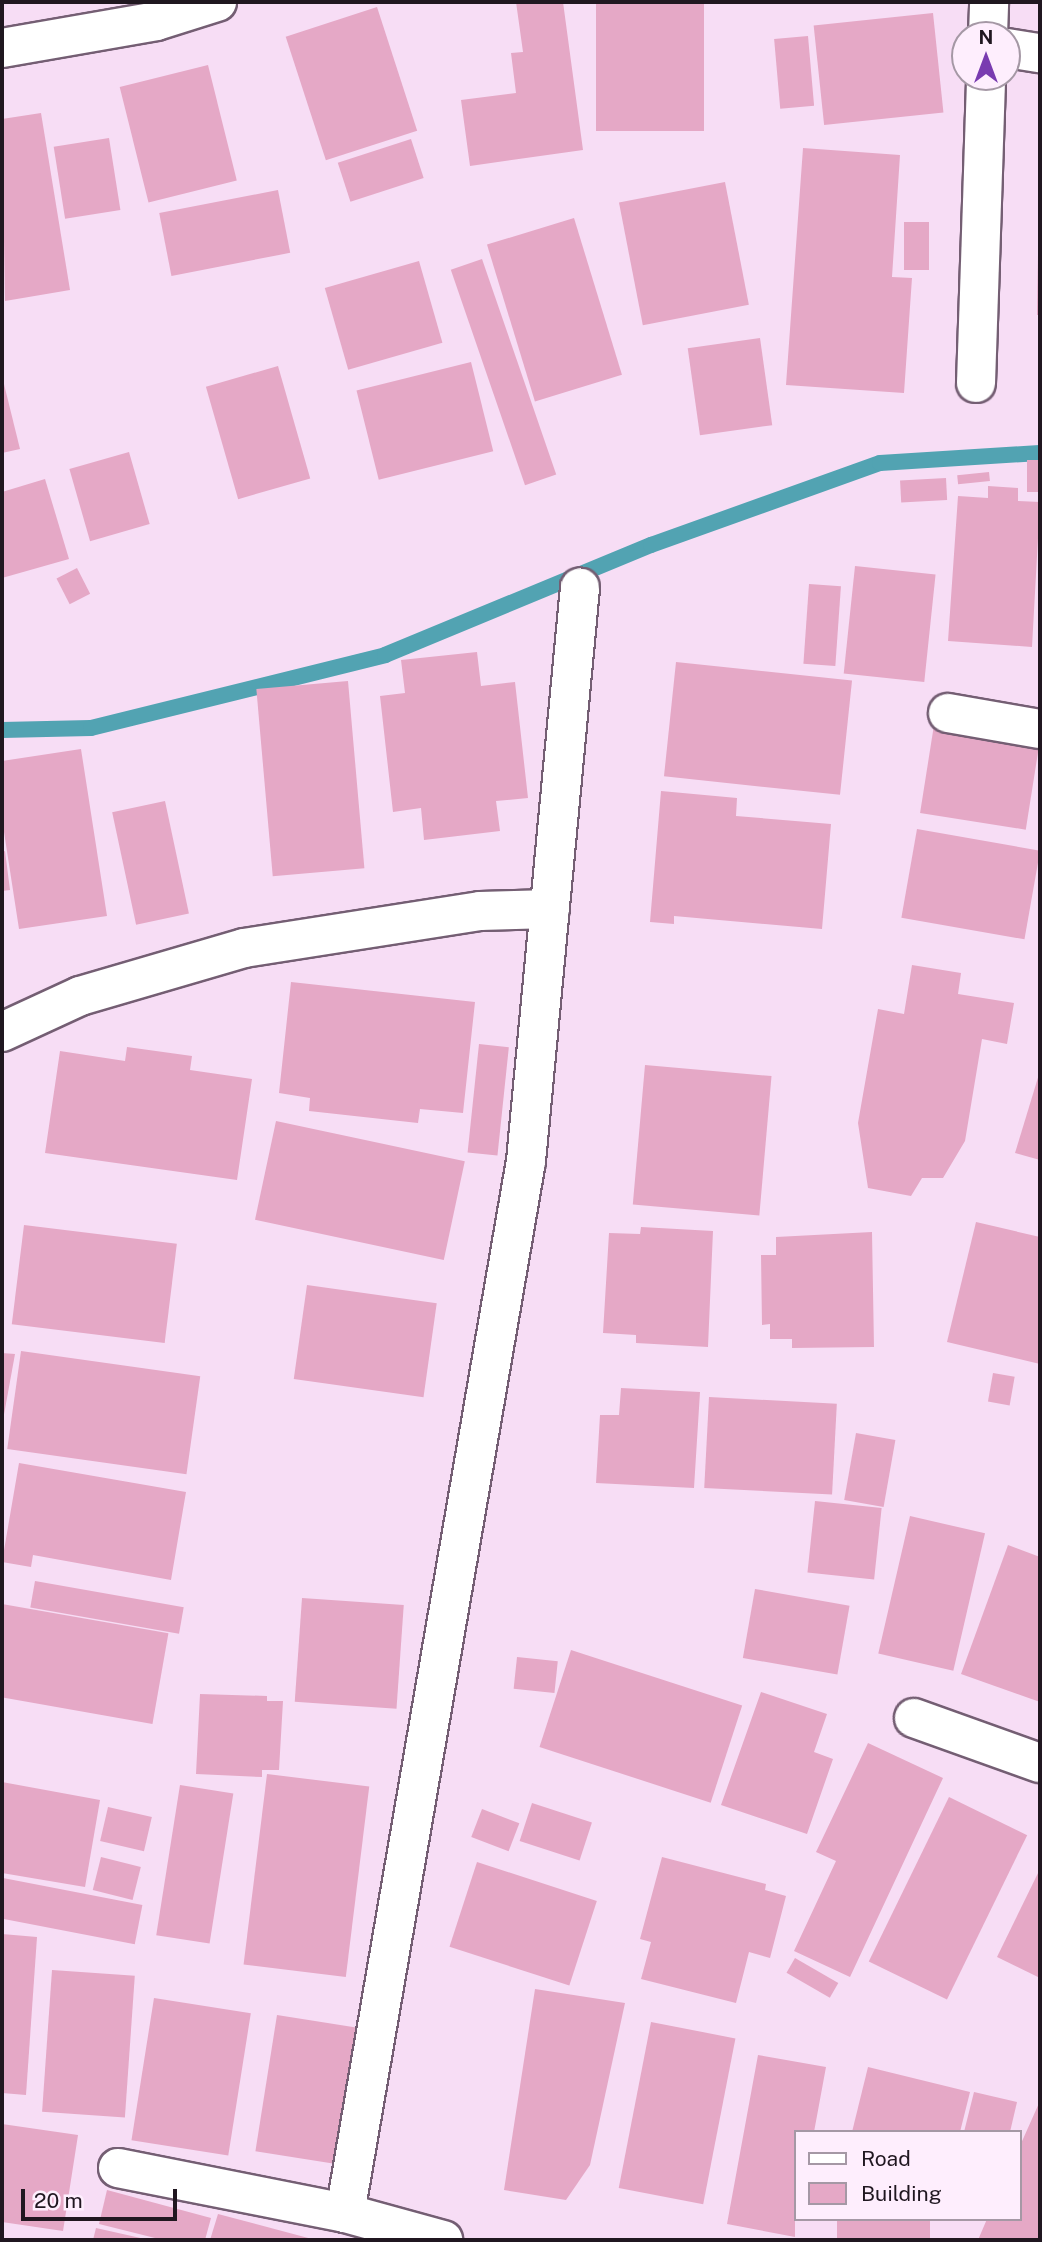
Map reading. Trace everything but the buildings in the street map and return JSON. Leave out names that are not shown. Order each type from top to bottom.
[{"type":"street","points":[[2,48],[156,22],[217,2]]},
{"type":"street","points":[[988,21],[989,2]]},
{"type":"street","points":[[1021,50],[1040,53]]},
{"type":"street","points":[[976,383],[986,91]]},
{"type":"street","points":[[345,2213],[526,1161],[580,588]]},
{"type":"street","points":[[948,713],[1040,729]]},
{"type":"street","points":[[2,1032],[80,996],[244,948],[480,911],[550,909]]},
{"type":"street","points":[[914,1718],[1040,1763]]},
{"type":"street","points":[[118,2168],[345,2213],[443,2240]]},
{"type":"waterway","points":[[2,730],[91,728],[385,655],[651,545],[880,463],[1040,453]]}]
